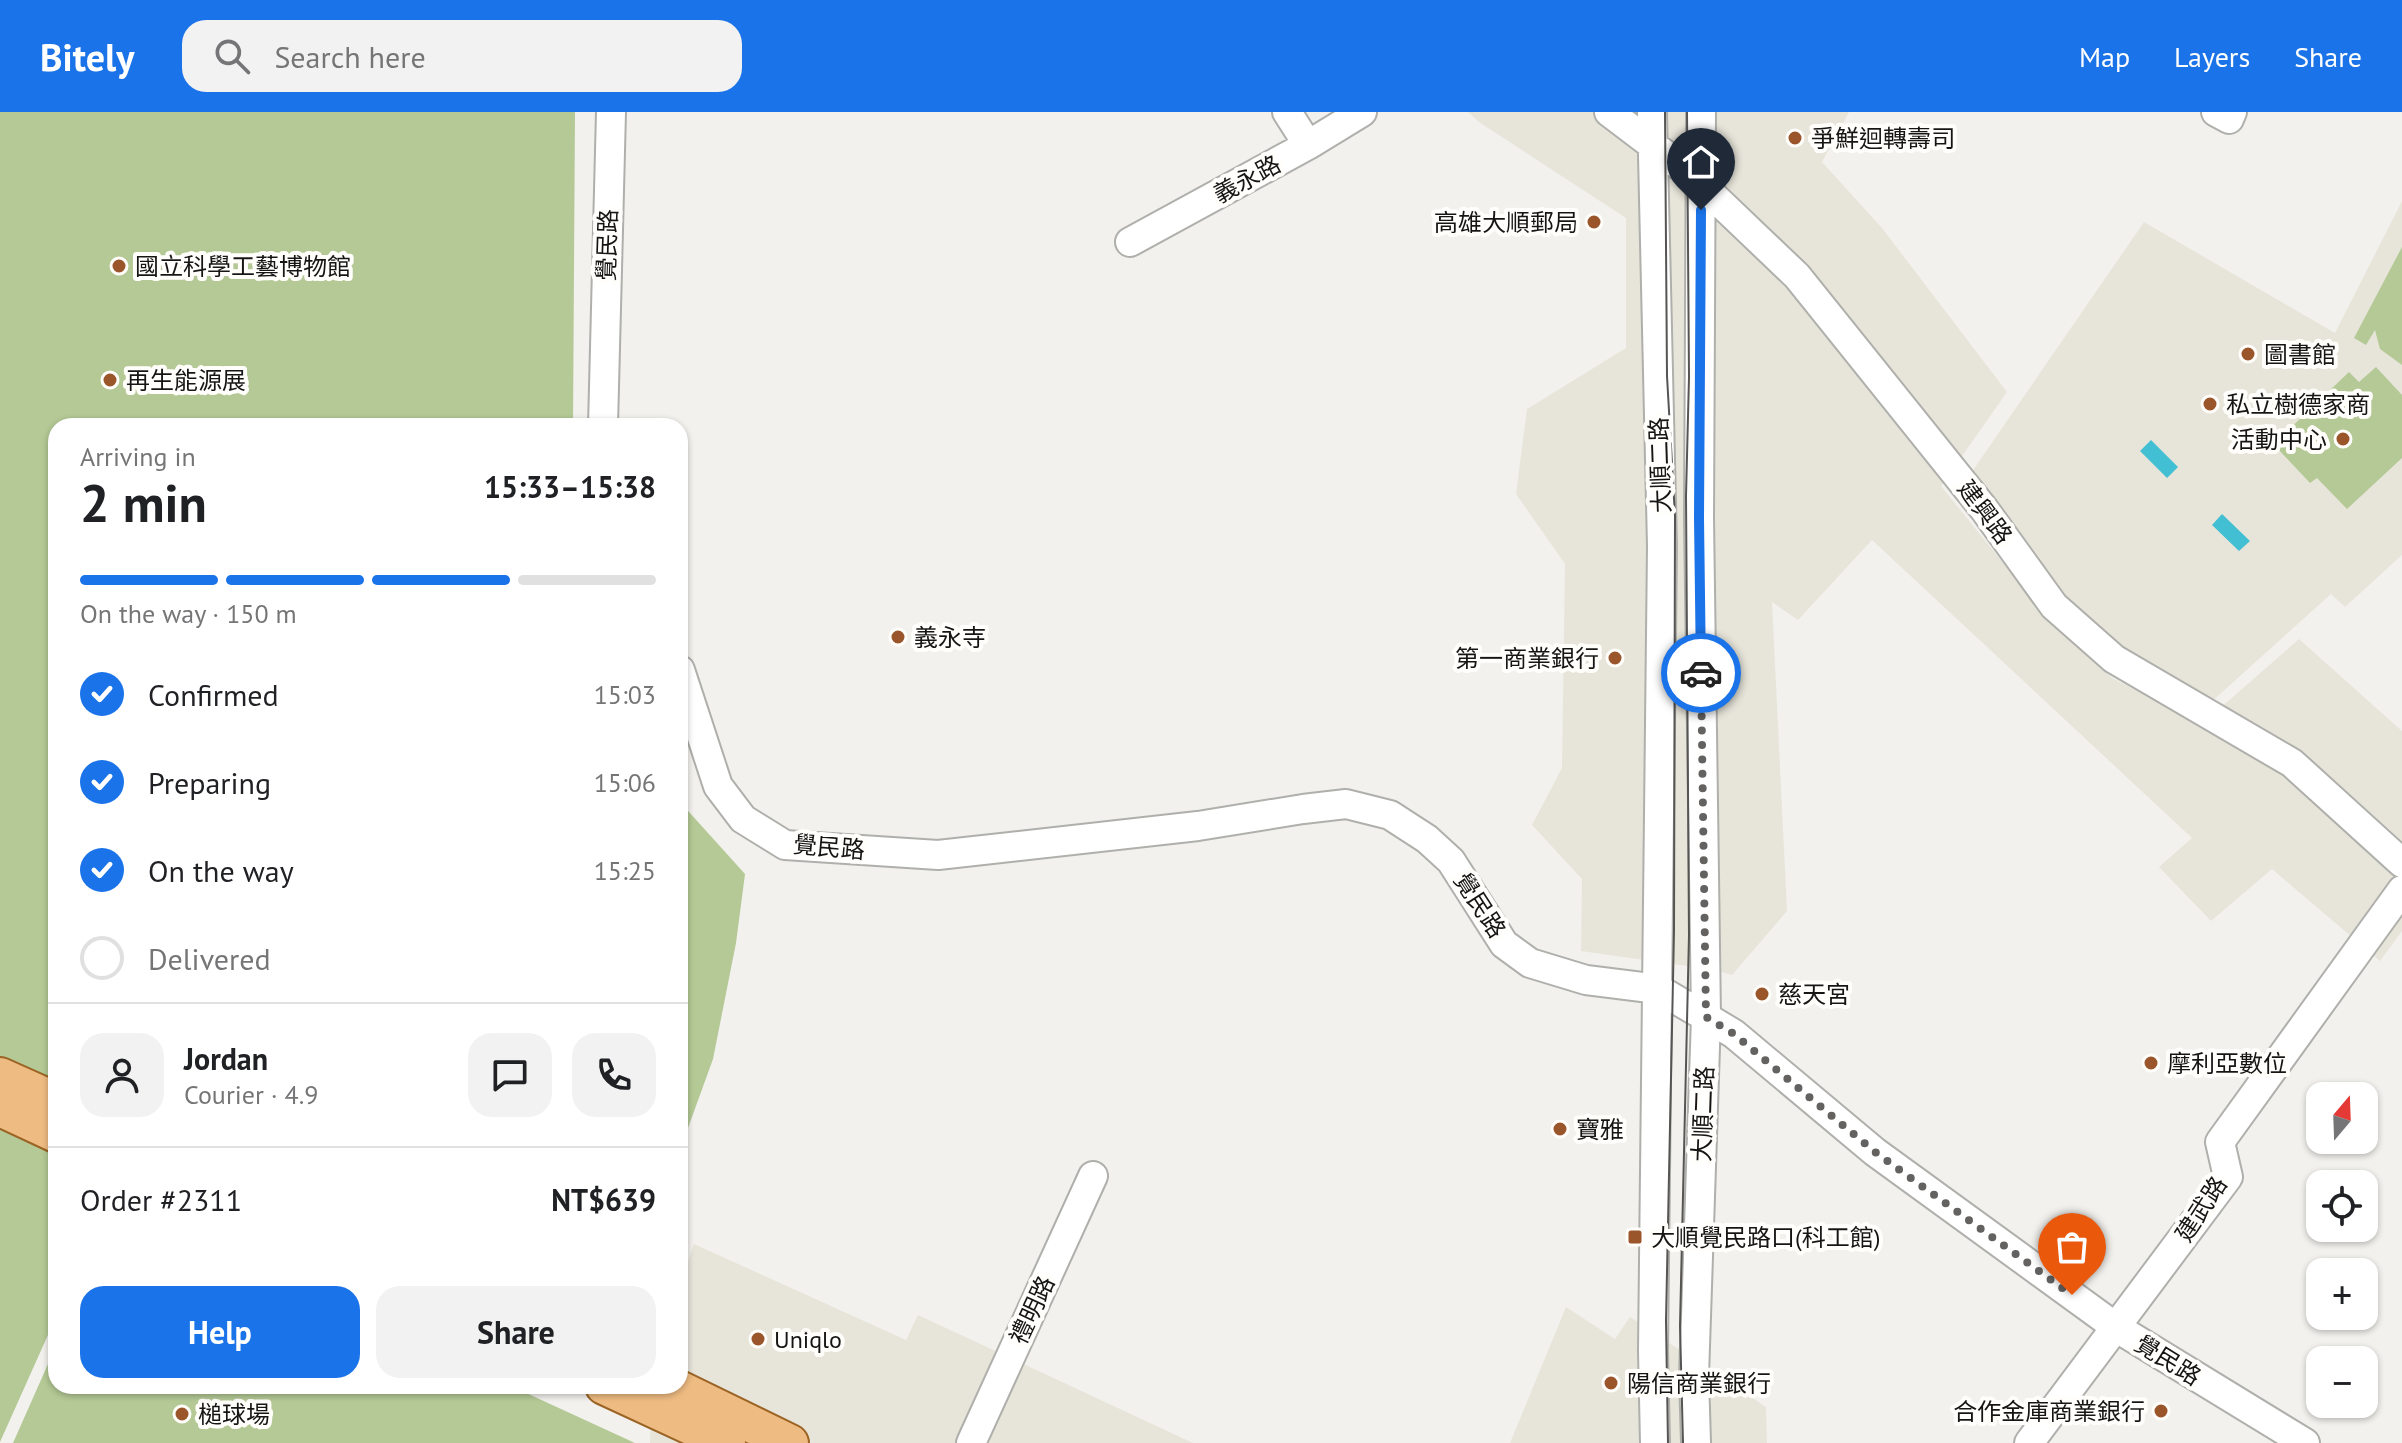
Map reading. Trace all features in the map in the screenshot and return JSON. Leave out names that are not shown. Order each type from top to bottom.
[{"type":"main road","points":[[0,1076],[48,1097]]},
{"type":"main road","points":[[0,1108],[48,1130]]},
{"type":"main road","points":[[688,1393],[790,1443]]},
{"type":"main road","points":[[621,1394],[727,1443]]},
{"type":"street","name":"覺民路","points":[[603,418],[611,112]]},
{"type":"street","points":[[1287,112],[1308,145]]},
{"type":"street","name":"義永路","points":[[1130,242],[1362,112]]},
{"type":"street","name":"建興路","points":[[1609,112],[1700,184],[1797,276],[1984,509],[2054,606],[2114,659],[2292,763],[2402,863]]},
{"type":"street","name":"大順二路","points":[[1652,112],[1662,546],[1653,1351],[1655,1443]]},
{"type":"street","name":"大順二路","points":[[1696,1443],[1694,1376],[1706,1017],[1699,518],[1701,112]]},
{"type":"street","points":[[2216,112],[2229,119],[2232,112]]},
{"type":"street","name":"覺民路","points":[[688,694],[718,786],[743,819],[785,845],[938,855],[1198,826],[1346,804],[1390,815],[1427,839],[1451,861],[1504,944],[1530,963],[1586,980],[1658,989],[1734,1034],[1875,1152],[2117,1328],[2290,1440]]},
{"type":"street","name":"建武路","points":[[2029,1443],[2228,1177],[2220,1142],[2402,890]]},
{"type":"street","name":"禮明路","points":[[971,1443],[1093,1176]]},
{"type":"shaded area","points":[[1468,112],[1849,112],[1822,162],[1882,228],[2007,392],[1941,486],[2051,622],[2112,678],[2202,724],[2299,639],[2402,731],[2402,931],[2380,961],[2272,869],[2211,921],[2159,867],[2192,838],[1872,540],[1798,620],[1772,602],[1787,911],[1732,975],[1581,951],[1582,879],[1532,825],[1562,768],[1565,564],[1516,494],[1527,409],[1626,348],[1626,218]]},
{"type":"shaded area","name":"私立樹德家商","points":[[2402,201],[2402,555],[2345,607],[2331,594],[2209,704],[2167,683],[2075,611],[1969,476],[2144,222],[2335,333]]},
{"type":"shaded area","points":[[694,1244],[906,1340],[918,1315],[1193,1443],[650,1443],[652,1394],[688,1394],[688,1261]]},
{"type":"shaded area","points":[[1566,1307],[1615,1339],[1630,1317],[1766,1407],[1767,1443],[1510,1443]]},
{"type":"green space","name":"國立科學工藝博物館","points":[[0,112],[575,112],[573,418],[48,418],[48,1335],[0,1442]]},
{"type":"green space","points":[[2402,247],[2402,365],[2380,349],[2375,330],[2366,345],[2354,338]]},
{"type":"green space","name":"活動中心","points":[[2376,367],[2402,395],[2402,458],[2347,509],[2317,478],[2310,483],[2278,449],[2286,442],[2281,437],[2349,372],[2359,382]]},
{"type":"green space","points":[[688,811],[745,874],[736,943],[713,1059],[688,1128]]},
{"type":"green space","points":[[48,1364],[48,1394],[528,1394],[635,1443],[13,1443]]},
{"type":"water","points":[[2151,440],[2178,467],[2167,478],[2140,451]]},
{"type":"water","points":[[2222,514],[2250,541],[2239,551],[2212,525]]},
{"type":"tram line","points":[[1665,112],[1667,376],[1675,516],[1674,931],[1666,1321],[1668,1443]]},
{"type":"tram line","points":[[1683,1443],[1680,1326],[1689,935],[1687,112]]},
{"type":"way so far","points":[[1701,673],[1706,1017],[1734,1034],[1875,1152],[2072,1295]]},
{"type":"place","name":"爭鮮迴轉壽司","points":[[1795,138]]},
{"type":"place","name":"高雄大順郵局","points":[[1594,222]]},
{"type":"place","name":"國立科學工藝博物館","points":[[119,266]]},
{"type":"place","name":"圖書館","points":[[2248,354]]},
{"type":"place","name":"再生能源展","points":[[110,380]]},
{"type":"place","name":"私立樹德家商","points":[[2210,404]]},
{"type":"place","name":"活動中心","points":[[2343,439]]},
{"type":"place","name":"義永寺","points":[[898,637]]},
{"type":"place","name":"第一商業銀行","points":[[1615,658]]},
{"type":"place","name":"慈天宮","points":[[1762,994]]},
{"type":"place","name":"摩利亞數位","points":[[2151,1063]]},
{"type":"place","name":"寶雅","points":[[1560,1129]]},
{"type":"place","name":"大順覺民路口(科工館)","points":[[1635,1237]]},
{"type":"place","name":"Uniqlo","points":[[758,1339]]},
{"type":"place","name":"陽信商業銀行","points":[[1611,1383]]},
{"type":"place","name":"合作金庫商業銀行","points":[[2161,1411]]},
{"type":"place","name":"槌球場","points":[[182,1414]]},
{"type":"route","points":[[1701,210],[1701,673]]}]
